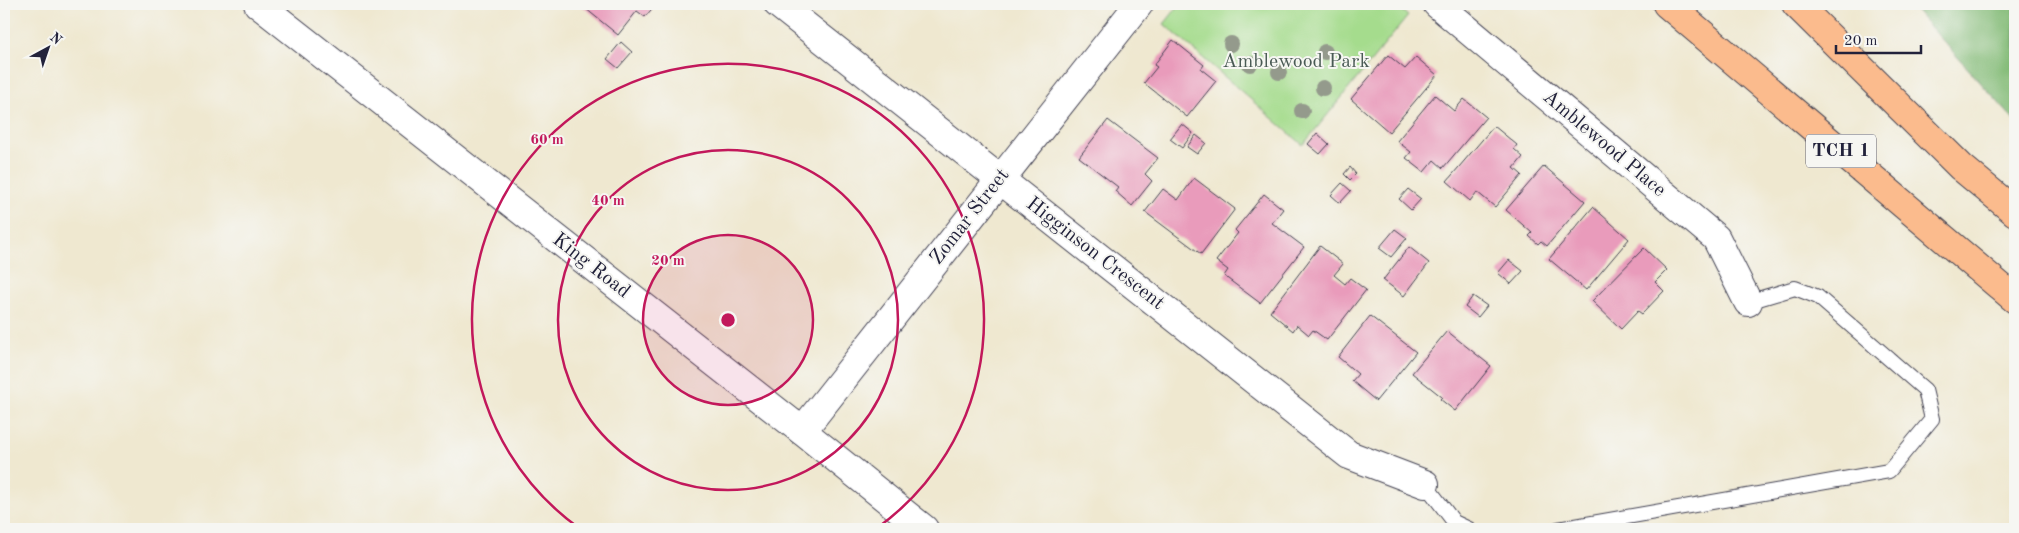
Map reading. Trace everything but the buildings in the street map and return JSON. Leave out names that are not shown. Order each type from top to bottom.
[{"type":"highway","name":"TCH 1","points":[[1667,4],[2015,299]]},
{"type":"highway","points":[[1796,4],[1961,167],[2015,212]]},
{"type":"street","name":"King Road","points":[[258,4],[924,529]]},
{"type":"street","name":"Higginson Crescent","points":[[778,4],[1349,455],[1425,484]]},
{"type":"street","name":"Zomar Street","points":[[802,431],[1139,4]]},
{"type":"street","name":"Amblewood Place","points":[[1437,4],[1716,238],[1748,302]]},
{"type":"lane","points":[[1558,529],[1889,471],[1932,419],[1925,390],[1818,297],[1795,288],[1748,302]]},
{"type":"lane","points":[[1425,484],[1454,522],[1469,529]]},
{"type":"green space","name":"Amblewood Park","points":[[1180,4],[1394,4],[1408,16],[1303,145],[1164,24]]},
{"type":"green space","points":[[1910,4],[2015,4],[2015,121]]}]
